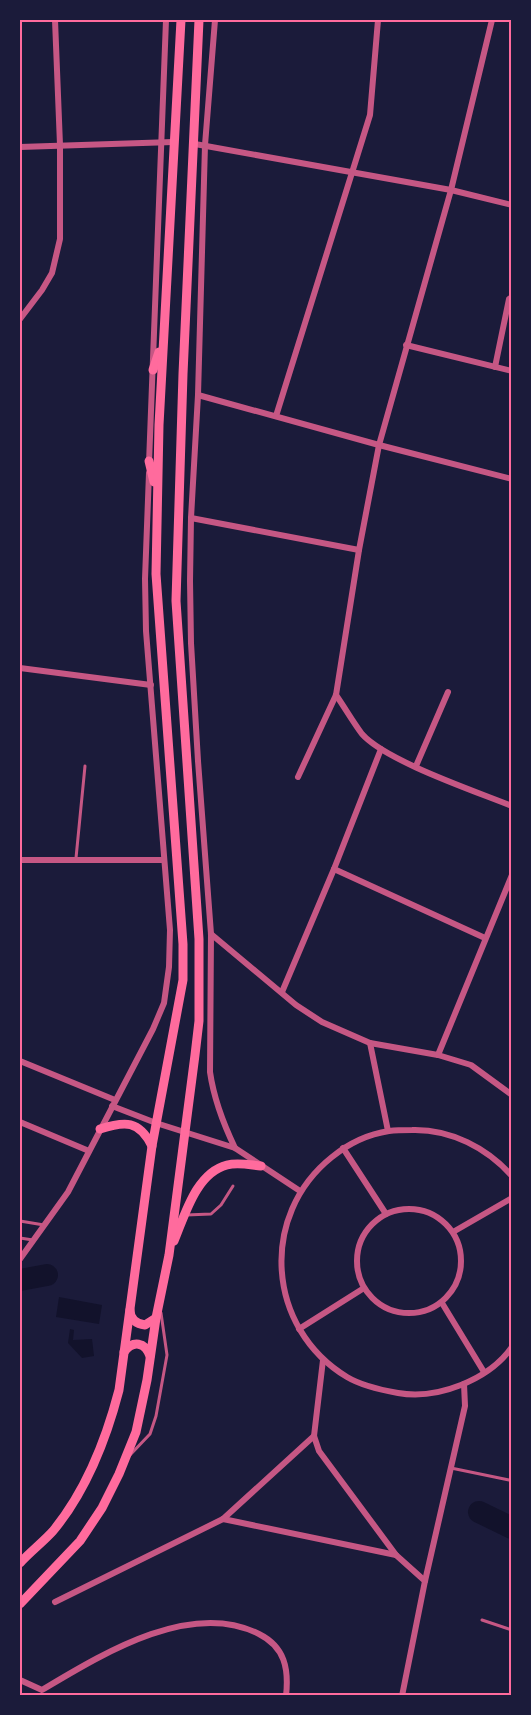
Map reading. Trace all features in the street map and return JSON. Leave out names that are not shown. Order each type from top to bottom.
[{"type":"main road","points":[[20,1563],[52,1532],[74,1501],[92,1467],[112,1417],[119,1390],[152,1146],[183,980],[183,944],[156,600],[157,496],[163,341],[181,20]]},
{"type":"main road","points":[[20,1604],[80,1541],[102,1508],[136,1432],[169,1255],[199,1022],[199,939],[176,601],[183,374],[199,20]]},
{"type":"main road","points":[[153,370],[163,341]]},
{"type":"main road","points":[[149,461],[157,496]]},
{"type":"main road","points":[[100,1129],[114,1124],[132,1125],[144,1133],[152,1146]]},
{"type":"main road","points":[[169,1255],[185,1215],[202,1182],[215,1170],[228,1165],[261,1166]]},
{"type":"main road","points":[[130,1308],[133,1320],[139,1324],[145,1325],[156,1318]]},
{"type":"main road","points":[[124,1352],[135,1344],[142,1345],[148,1349],[150,1356]]},
{"type":"street","points":[[20,318],[42,290],[52,273],[58,254],[61,225],[60,145],[55,20]]},
{"type":"street","points":[[20,1259],[68,1192],[153,1029],[164,1003],[169,967],[170,930],[146,631],[145,579],[166,20]]},
{"type":"street","points":[[215,20],[205,145],[198,395],[191,518],[191,644],[211,934],[210,1072],[213,1094],[235,1148]]},
{"type":"street","points":[[276,416],[370,115],[378,20]]},
{"type":"street","points":[[298,777],[336,695],[358,550],[379,445],[451,190],[492,20]]},
{"type":"street","points":[[20,147],[173,142]]},
{"type":"street","points":[[195,144],[451,190],[512,205]]},
{"type":"street","points":[[495,367],[509,299],[512,297]]},
{"type":"street","points":[[406,345],[512,371]]},
{"type":"street","points":[[198,395],[512,479]]},
{"type":"street","points":[[191,518],[358,550]]},
{"type":"street","points":[[20,668],[151,685]]},
{"type":"street","points":[[416,766],[448,692]]},
{"type":"street","points":[[336,695],[363,734],[381,748],[416,766],[512,806]]},
{"type":"street","points":[[282,992],[334,869],[381,748]]},
{"type":"street","points":[[20,860],[165,860]]},
{"type":"street","points":[[334,869],[485,938]]},
{"type":"street","points":[[438,1055],[512,875]]},
{"type":"street","points":[[211,934],[297,1005],[322,1022],[370,1043],[438,1055],[471,1065],[512,1095]]},
{"type":"street","points":[[370,1043],[388,1131]]},
{"type":"street","points":[[20,1061],[156,1123],[235,1148],[300,1191]]},
{"type":"street","points":[[20,1122],[89,1151]]},
{"type":"street","points":[[512,1176],[498,1161],[465,1140],[428,1130],[388,1131],[365,1138],[343,1149],[319,1167],[300,1191],[286,1224],[280,1260],[285,1296],[299,1329],[323,1360],[348,1377],[375,1389],[405,1394],[435,1392],[464,1384],[509,1354],[512,1347]]},
{"type":"street","points":[[343,1149],[386,1214]]},
{"type":"street","points":[[453,1232],[512,1198]]},
{"type":"street","points":[[400,1209],[423,1210],[443,1220],[453,1232],[460,1246],[462,1262],[460,1277],[453,1291],[442,1303],[426,1311],[408,1314],[391,1311],[375,1302],[364,1288],[358,1272],[357,1254],[362,1238],[372,1224],[386,1214],[400,1209]]},
{"type":"street","points":[[299,1329],[364,1288]]},
{"type":"street","points":[[442,1303],[484,1372]]},
{"type":"street","points":[[323,1360],[314,1436],[319,1451],[396,1555],[425,1581]]},
{"type":"street","points":[[402,1695],[425,1581],[465,1406],[464,1384]]},
{"type":"street","points":[[55,1602],[223,1519],[314,1436]]},
{"type":"street","points":[[223,1519],[396,1555]]},
{"type":"street","points":[[20,1680],[42,1693],[92,1660],[145,1638],[189,1623],[217,1622],[245,1626],[267,1638],[281,1653],[289,1674],[286,1695]]},
{"type":"lane","points":[[76,860],[85,766]]},
{"type":"lane","points":[[185,1215],[211,1214],[221,1205],[233,1186]]},
{"type":"lane","points":[[20,1221],[45,1225]]},
{"type":"lane","points":[[20,1238],[33,1240]]},
{"type":"lane","points":[[125,1460],[146,1440],[156,1416],[167,1355],[159,1303]]},
{"type":"lane","points":[[451,1468],[509,1480]]},
{"type":"lane","points":[[482,1620],[512,1630]]},
{"type":"shaded area","points":[[59,1297],[102,1305],[99,1324],[56,1317]]},
{"type":"shaded area","points":[[70,1329],[74,1330],[73,1340],[92,1339],[94,1356],[82,1358],[68,1343]]},
{"type":"waterway","points":[[20,1280],[47,1275]]},
{"type":"waterway","points":[[479,1512],[512,1528]]}]
